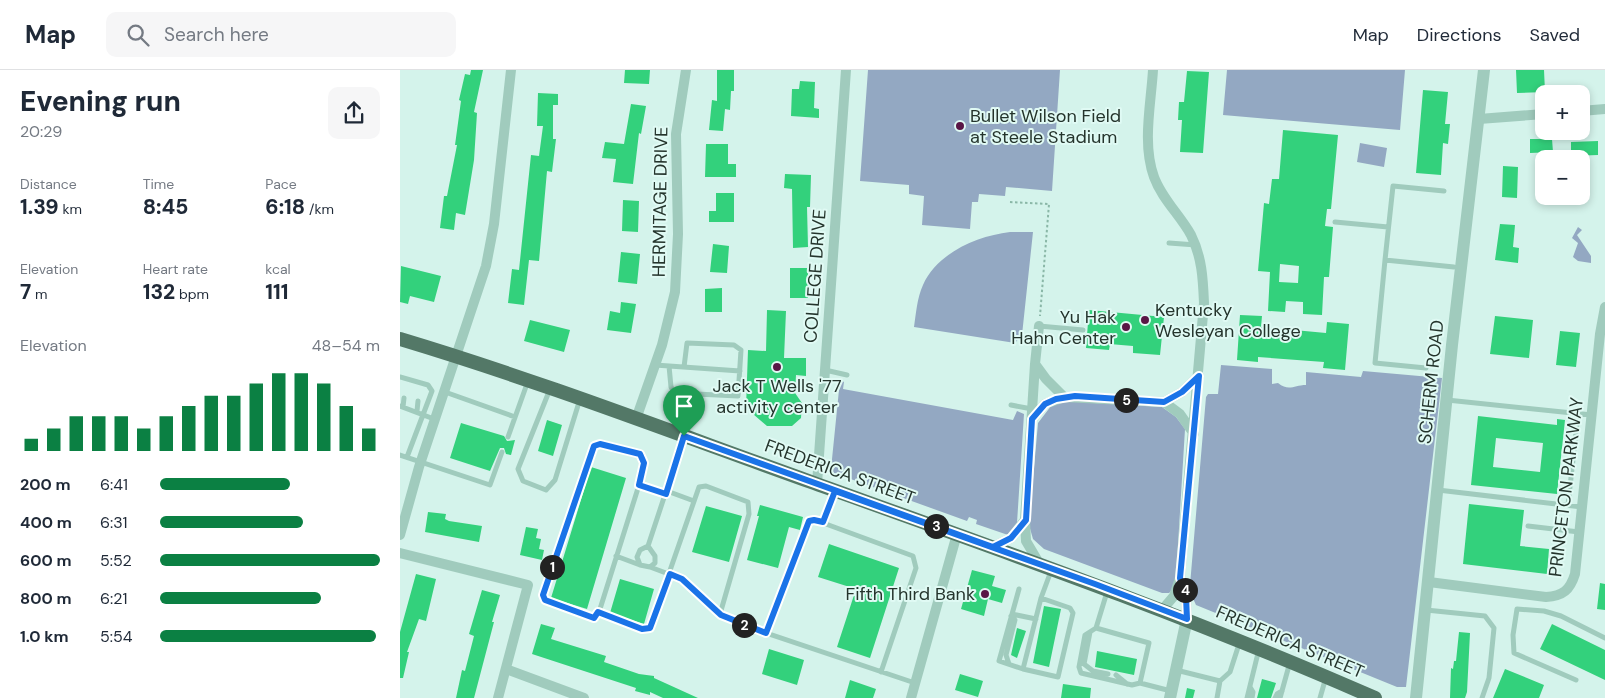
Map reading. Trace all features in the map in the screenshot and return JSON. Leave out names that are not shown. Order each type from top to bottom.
[{"type":"main road","name":"FREDERICA STREET","points":[[400,339],[457,356],[580,399],[1046,566],[1187,619],[1291,661],[1375,698]]},
{"type":"street","points":[[400,535],[421,462],[486,266],[494,224],[511,70]]},
{"type":"street","name":"HERMITAGE DRIVE","points":[[636,419],[672,310],[677,273],[676,134],[686,70]]},
{"type":"street","name":"COLLEGE DRIVE","points":[[817,484],[846,70]]},
{"type":"street","points":[[1153,70],[1149,144],[1150,161],[1161,192],[1196,246],[1202,265],[1204,302],[1180,578],[1174,596],[1162,610]]},
{"type":"street","name":"SCHERM ROAD","points":[[1416,698],[1446,400],[1484,70]]},
{"type":"street","points":[[1590,110],[1605,109]]},
{"type":"street","points":[[1479,119],[1535,115]]},
{"type":"street","name":"PRINCETON PARKWAY","points":[[1429,582],[1546,597],[1557,596],[1566,592],[1572,584],[1600,334],[1605,307]]},
{"type":"street","points":[[1039,326],[1035,364],[1026,541],[1046,566]]},
{"type":"street","points":[[1035,364],[1046,379],[1064,397]]},
{"type":"street","points":[[1032,414],[1045,404],[1064,397],[1164,402],[1182,392],[1199,376]]},
{"type":"street","points":[[1164,402],[1180,414],[1194,434]]},
{"type":"street","points":[[993,547],[1011,538],[1026,520]]},
{"type":"street","points":[[911,698],[957,534]]},
{"type":"street","points":[[400,553],[528,585],[498,698]]},
{"type":"street","points":[[1171,694],[1187,619],[1186,597],[1180,578]]},
{"type":"street","points":[[506,669],[584,698]]},
{"type":"lane","points":[[1426,368],[1375,363],[1392,186],[1444,191]]},
{"type":"lane","points":[[1335,222],[1388,227]]},
{"type":"lane","points":[[1169,243],[1196,246]]},
{"type":"lane","points":[[1385,260],[1454,267]]},
{"type":"lane","points":[[1039,326],[1083,330]]},
{"type":"lane","points":[[670,366],[671,387],[675,392],[738,396],[741,350],[734,345],[687,343],[684,367]]},
{"type":"lane","points":[[655,365],[740,371]]},
{"type":"lane","points":[[825,370],[847,375]]},
{"type":"lane","points":[[404,380],[418,386],[428,385],[432,391],[407,457]]},
{"type":"lane","points":[[508,437],[528,381]]},
{"type":"lane","points":[[550,389],[518,469],[523,482],[546,490],[554,480],[580,399]]},
{"type":"lane","points":[[445,392],[515,417]]},
{"type":"lane","points":[[404,398],[402,407],[417,411],[435,420]]},
{"type":"lane","points":[[1446,400],[1592,415]]},
{"type":"lane","points":[[417,411],[418,401]]},
{"type":"lane","points":[[1011,405],[1032,414]]},
{"type":"lane","points":[[1568,505],[1578,414]]},
{"type":"lane","points":[[640,565],[637,557],[640,550],[648,546],[684,436]]},
{"type":"lane","points":[[600,444],[640,454],[644,463],[639,485],[616,556],[598,612],[594,618],[545,600],[543,595],[594,446],[600,444]]},
{"type":"lane","points":[[400,456],[490,485],[502,452]]},
{"type":"lane","points":[[639,485],[694,502]]},
{"type":"lane","points":[[598,612],[642,629],[650,628],[699,488],[706,486],[748,502],[748,514],[720,614]]},
{"type":"lane","points":[[1438,490],[1582,507]]},
{"type":"lane","points":[[823,522],[835,491]]},
{"type":"lane","points":[[766,633],[809,521],[823,522],[913,556],[916,568],[881,672]]},
{"type":"lane","points":[[1528,526],[1579,532]]},
{"type":"lane","points":[[648,546],[655,556],[655,563],[650,567]]},
{"type":"lane","points":[[616,556],[682,579],[720,614],[766,633],[915,683]]},
{"type":"lane","points":[[1023,669],[1041,598],[1046,566]]},
{"type":"lane","points":[[1019,589],[999,661],[1058,677],[1073,613],[1070,608],[1041,598]]},
{"type":"lane","points":[[1108,589],[1096,628],[1085,634],[1079,667],[1081,673],[1127,684],[1140,682],[1171,694]]},
{"type":"lane","points":[[1426,610],[1485,616],[1494,628],[1489,678],[1482,698]]},
{"type":"lane","points":[[1576,680],[1514,653],[1513,635],[1517,610],[1544,610],[1605,638]]},
{"type":"lane","points":[[1012,615],[1036,619]]},
{"type":"lane","points":[[1096,628],[1149,643],[1140,682]]},
{"type":"lane","points":[[1090,632],[1084,664],[1093,671],[1108,674]]},
{"type":"lane","points":[[1217,698],[1220,681],[1230,672],[1240,641]]},
{"type":"lane","points":[[1247,698],[1259,649]]},
{"type":"lane","points":[[1280,698],[1291,661]]},
{"type":"lane","points":[[1176,670],[1220,681]]},
{"type":"lane","points":[[1116,675],[1127,684]]},
{"type":"lane","points":[[1320,698],[1326,677]]},
{"type":"lane","points":[[1250,687],[1253,692],[1252,698]]},
{"type":"lane","points":[[1275,698],[1276,694],[1282,691]]},
{"type":"path","points":[[1010,202],[1050,204],[1039,326]]},
{"type":"shaded area","name":"Bullet Wilson Field at Steele Stadium","points":[[868,70],[1060,70],[1052,191],[1006,187],[1005,196],[979,194],[978,202],[972,202],[970,229],[922,225],[924,196],[909,194],[909,185],[860,181]]},
{"type":"shaded area","points":[[1227,70],[1405,70],[1400,130],[1223,115]]},
{"type":"shaded area","points":[[1360,143],[1387,148],[1384,167],[1357,162]]},
{"type":"shaded area","points":[[1578,227],[1582,230],[1577,235],[1591,256],[1591,263],[1578,261],[1573,257],[1578,243],[1572,238]]},
{"type":"shaded area","points":[[1010,232],[1033,232],[1022,335],[1015,343],[914,327],[921,290],[929,274],[938,264],[948,255],[972,242],[984,237]]},
{"type":"shaded area","points":[[1221,365],[1272,369],[1272,384],[1278,383],[1289,388],[1306,385],[1306,372],[1361,377],[1363,371],[1442,378],[1406,687],[1397,687],[1196,605],[1191,594],[1190,585],[1206,397],[1208,394],[1218,394]]},
{"type":"shaded area","points":[[840,380],[844,382],[843,389],[1013,420],[1017,411],[1024,414],[1017,523],[1008,535],[976,524],[977,520],[969,517],[967,521],[834,473],[831,469]]},
{"type":"shaded area","points":[[1060,401],[1162,407],[1176,417],[1185,429],[1176,578],[1169,593],[1162,593],[1044,549],[1033,539],[1029,525],[1038,423],[1051,406]]},
{"type":"building","points":[[471,70],[483,70],[474,112],[477,113],[474,160],[465,215],[456,213],[454,230],[440,228],[444,196],[447,196],[457,145],[455,145],[461,101],[459,100],[465,74],[470,75]]},
{"type":"building","points":[[625,70],[650,70],[649,84],[624,83]]},
{"type":"building","points":[[717,70],[734,70],[734,91],[731,91],[730,110],[725,109],[723,131],[709,130],[712,100],[717,101]]},
{"type":"building","points":[[1516,70],[1544,70],[1545,85],[1535,85],[1535,92],[1517,93]]},
{"type":"building","points":[[1187,71],[1209,72],[1203,153],[1180,152],[1182,120],[1178,120],[1179,102],[1184,102]]},
{"type":"building","points":[[800,81],[815,82],[814,108],[819,109],[819,118],[791,116],[792,89],[799,89]]},
{"type":"building","points":[[1423,90],[1448,92],[1445,124],[1450,124],[1448,144],[1443,143],[1441,175],[1416,173]]},
{"type":"building","points":[[538,93],[558,94],[558,105],[553,105],[553,139],[556,139],[552,172],[547,171],[539,261],[529,260],[524,305],[508,303],[512,269],[519,270],[531,155],[539,156],[543,126],[537,126]]},
{"type":"building","points":[[631,104],[646,106],[641,134],[639,133],[633,184],[613,182],[616,159],[602,158],[605,142],[624,144]]},
{"type":"building","points":[[1283,130],[1338,135],[1331,209],[1327,209],[1325,226],[1333,227],[1329,277],[1324,277],[1322,315],[1303,314],[1303,302],[1286,301],[1285,312],[1268,311],[1270,272],[1258,271],[1264,203],[1269,204],[1272,179],[1279,179]],"holes":[[[1280,264],[1299,266],[1298,283],[1279,282]]]},
{"type":"building","points":[[1530,139],[1552,140],[1553,150],[1535,150],[1535,153],[1530,153]]},
{"type":"building","points":[[1598,141],[1598,155],[1590,155],[1590,150],[1571,150],[1571,142]]},
{"type":"building","points":[[706,144],[728,144],[728,164],[736,164],[736,177],[705,177]]},
{"type":"building","points":[[1503,166],[1518,167],[1517,198],[1502,197]]},
{"type":"building","points":[[785,174],[811,175],[810,207],[807,207],[808,247],[793,248],[792,189],[784,188]]},
{"type":"building","points":[[716,193],[734,193],[734,222],[709,222],[709,211],[716,211]]},
{"type":"building","points":[[623,200],[639,201],[638,232],[622,231]]},
{"type":"building","points":[[1500,224],[1515,225],[1513,247],[1519,248],[1518,263],[1495,260]]},
{"type":"building","points":[[713,244],[729,246],[727,273],[710,272]]},
{"type":"building","points":[[621,252],[640,254],[637,284],[618,282]]},
{"type":"building","points":[[401,266],[441,276],[434,302],[410,296],[408,304],[400,302]]},
{"type":"building","points":[[790,268],[808,268],[808,298],[790,298]]},
{"type":"building","points":[[722,288],[722,312],[705,312],[705,289]]},
{"type":"building","points":[[621,302],[636,304],[631,333],[607,330],[610,311],[620,313]]},
{"type":"building","name":"Jack T Wells '77 activity center","points":[[767,310],[786,311],[784,358],[806,358],[806,376],[796,375],[795,393],[802,403],[801,418],[792,426],[767,426],[746,408],[748,350],[766,351]]},
{"type":"building","name":"Yu Hak Hahn Center","points":[[1089,310],[1164,317],[1160,355],[1133,353],[1133,346],[1110,344],[1109,350],[1086,348]]},
{"type":"building","points":[[1240,315],[1262,316],[1261,327],[1326,333],[1327,322],[1349,324],[1345,370],[1323,368],[1324,362],[1258,357],[1258,362],[1237,360]]},
{"type":"building","points":[[1495,316],[1533,320],[1529,358],[1490,354]]},
{"type":"building","points":[[530,320],[570,330],[564,352],[524,341]]},
{"type":"building","points":[[1560,331],[1580,333],[1576,367],[1556,365]]},
{"type":"building","points":[[1478,416],[1557,425],[1557,419],[1565,420],[1557,494],[1471,485]],"holes":[[[1496,438],[1543,443],[1540,472],[1493,467]]]},
{"type":"building","points":[[547,420],[562,425],[553,456],[538,451]]},
{"type":"building","points":[[461,423],[504,436],[507,441],[515,440],[511,455],[506,454],[504,448],[500,448],[490,471],[450,458]]},
{"type":"building","points":[[591,467],[626,478],[587,609],[551,598]]},
{"type":"building","points":[[1469,504],[1524,510],[1520,546],[1549,549],[1547,574],[1463,564]]},
{"type":"building","points":[[760,505],[803,517],[800,530],[789,527],[778,568],[747,560],[759,516],[757,516]]},
{"type":"building","points":[[706,506],[742,516],[729,562],[692,552]]},
{"type":"building","points":[[428,512],[446,514],[445,519],[449,521],[482,526],[479,542],[425,532]]},
{"type":"building","points":[[526,527],[538,529],[536,538],[541,539],[539,549],[544,550],[542,560],[520,555]]},
{"type":"building","points":[[829,544],[899,568],[870,658],[837,647],[856,589],[818,577]]},
{"type":"building","name":"Fifth Third Bank","points":[[972,570],[995,576],[992,586],[1006,590],[1002,603],[988,599],[984,616],[961,609]]},
{"type":"building","points":[[416,574],[436,579],[426,621],[419,619],[407,652],[409,652],[403,678],[400,678],[400,632]]},
{"type":"building","points":[[620,579],[654,589],[644,624],[610,613]]},
{"type":"building","points":[[1600,583],[1605,584],[1605,610],[1597,609]]},
{"type":"building","points":[[482,590],[500,595],[492,622],[494,622],[474,698],[456,698],[462,670],[465,671],[474,636],[469,634]]},
{"type":"building","points":[[1044,606],[1061,609],[1049,667],[1033,663]]},
{"type":"building","points":[[541,624],[555,628],[551,639],[606,656],[604,662],[639,674],[654,676],[654,678],[698,698],[663,698],[650,692],[650,695],[635,691],[636,688],[532,654]]},
{"type":"building","points":[[1552,624],[1605,650],[1605,680],[1540,649]]},
{"type":"building","points":[[1017,628],[1026,631],[1017,658],[1011,655]]},
{"type":"building","points":[[1459,632],[1470,633],[1467,692],[1465,698],[1450,698],[1451,668],[1453,669],[1454,661],[1456,661]]},
{"type":"building","points":[[769,649],[804,660],[797,685],[762,674]]},
{"type":"building","points":[[1097,651],[1137,659],[1134,675],[1095,667]]},
{"type":"building","points":[[1505,669],[1544,685],[1539,698],[1493,698]]},
{"type":"building","points":[[960,674],[983,681],[978,697],[955,690]]},
{"type":"building","points":[[1262,679],[1276,683],[1271,698],[1257,698]]},
{"type":"building","points":[[850,680],[876,689],[873,698],[845,698]]},
{"type":"building","points":[[1063,684],[1091,688],[1090,698],[1061,698]]},
{"type":"building","points":[[1187,688],[1195,690],[1193,698],[1185,698]]},
{"type":"place","name":"Bullet Wilson Field at Steele Stadium","points":[[960,126]]},
{"type":"place","name":"Kentucky Wesleyan College","points":[[1145,320]]},
{"type":"place","name":"Yu Hak Hahn Center","points":[[1126,327]]},
{"type":"place","name":"Jack T Wells '77 activity center","points":[[777,367]]},
{"type":"place","name":"Fifth Third Bank","points":[[985,594]]},
{"type":"route","points":[[1199,376],[1180,578],[1186,597],[1187,619],[1052,568],[835,491],[823,522],[809,521],[766,633],[721,615],[682,579],[670,574],[650,628],[642,629],[598,612],[594,618],[545,600],[543,595],[594,446],[600,444],[640,454],[644,463],[639,485],[666,494],[684,436],[993,547],[1011,538],[1026,520],[1032,419],[1045,404],[1056,399],[1075,396],[1164,402],[1182,392],[1199,376]]}]
